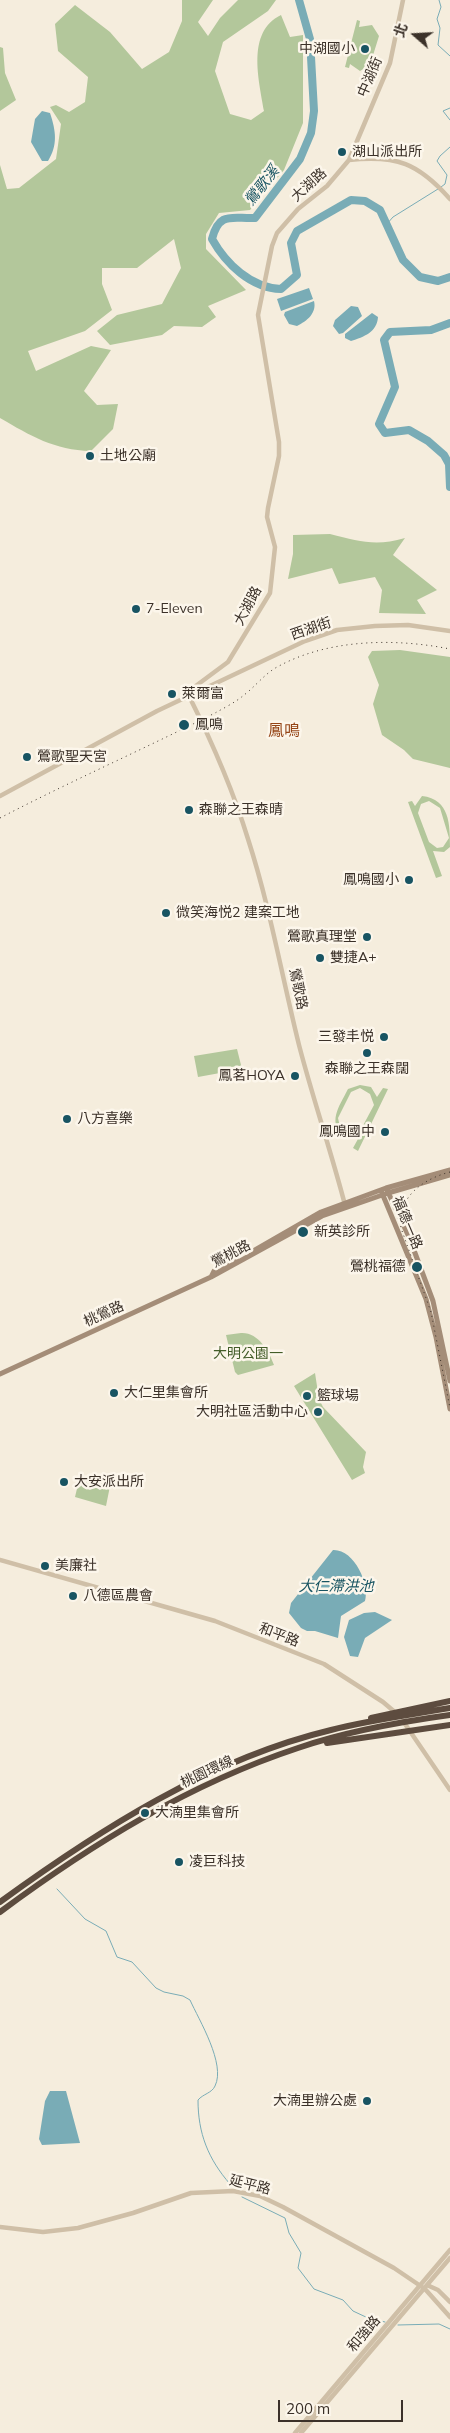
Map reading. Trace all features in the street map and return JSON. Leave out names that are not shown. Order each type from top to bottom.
[{"type":"highway","points":[[424,1712],[450,1700]]},
{"type":"highway","name":"桃園環線","points":[[0,1902],[53,1864],[150,1805],[185,1786],[252,1755],[330,1730],[450,1708]]},
{"type":"highway","name":"桃園環線","points":[[0,1912],[58,1870],[154,1812],[205,1785],[298,1748],[424,1712],[450,1715]]},
{"type":"highway","points":[[298,1748],[428,1726],[450,1725]]},
{"type":"main road","name":"鶯桃路","points":[[211,1277],[214,1271],[239,1259],[321,1212],[450,1170]]},
{"type":"main road","name":"鶯桃路","points":[[384,1191],[450,1175]]},
{"type":"main road","name":"福德一路","points":[[384,1191],[409,1237],[433,1301],[450,1381]]},
{"type":"main road","name":"福德一路","points":[[384,1191],[426,1300],[438,1346],[450,1409]]},
{"type":"main road","name":"桃鶯路","points":[[0,1374],[211,1277]]},
{"type":"street","name":"中湖街","points":[[349,160],[390,63],[403,0]]},
{"type":"street","points":[[349,160],[369,158],[407,163],[436,185],[449,198]]},
{"type":"street","name":"大湖路","points":[[0,796],[157,711],[189,696],[193,688],[228,662],[265,603],[271,583],[271,568],[275,548],[267,517],[279,456],[279,442],[258,315],[277,233],[298,209],[327,186],[349,160]]},
{"type":"street","name":"西湖街","points":[[189,696],[270,656],[337,630],[408,624],[450,631]]},
{"type":"street","name":"鶯歌路","points":[[189,696],[202,722],[248,839],[278,950],[290,1010],[311,1092],[345,1205]]},
{"type":"street","name":"和平路","points":[[0,1560],[215,1621],[331,1668],[393,1710],[409,1728],[450,1790]]},
{"type":"street","name":"延平路","points":[[0,2227],[43,2232],[78,2228],[133,2213],[191,2193],[205,2190],[233,2190],[260,2196],[283,2207],[420,2285],[438,2290],[450,2302]]},
{"type":"street","name":"和強路","points":[[301,2433],[450,2250]]},
{"type":"street","name":"和強路","points":[[295,2433],[450,2258]]},
{"type":"street","name":"延平路","points":[[426,2287],[450,2317]]},
{"type":"green space","points":[[182,0],[213,0],[198,22],[208,36],[220,18],[238,0],[276,0],[268,11],[223,42],[215,71],[230,114],[251,120],[264,111],[258,71],[259,45],[263,33],[270,23],[281,15],[290,37],[303,35],[303,123],[284,170],[250,210],[219,213],[206,234],[206,249],[246,290],[208,306],[216,317],[202,327],[174,326],[162,335],[110,345],[97,331],[117,315],[162,304],[181,268],[174,239],[137,268],[102,268],[102,284],[112,310],[85,331],[28,351],[36,371],[91,346],[111,350],[84,391],[97,405],[118,404],[113,429],[91,451],[54,445],[0,418],[0,165],[7,189],[19,188],[56,159],[61,124],[50,107],[56,105],[69,112],[85,102],[88,77],[58,51],[55,24],[75,5],[110,32],[142,69],[169,52],[182,21]]},
{"type":"green space","points":[[357,20],[360,21],[359,27],[372,25],[379,36],[370,65],[360,71],[350,64],[349,68],[345,67]]},
{"type":"green space","points":[[0,47],[3,48],[5,73],[16,100],[0,111]]},
{"type":"green space","points":[[330,534],[376,543],[405,538],[393,555],[437,590],[417,600],[426,614],[379,613],[382,590],[375,577],[339,584],[332,568],[288,579],[293,554],[293,535]]},
{"type":"green space","points":[[400,650],[450,657],[450,768],[413,759],[404,750],[382,735],[373,704],[379,685],[368,657],[372,651]]},
{"type":"green space","points":[[422,796],[431,798],[438,802],[446,814],[450,830],[450,847],[444,852],[433,851],[442,876],[436,878],[408,802],[412,801],[415,806]],"holes":[[[429,801],[440,808],[449,838],[443,847],[437,848],[429,842],[418,813],[421,804]]]},
{"type":"green space","points":[[237,1049],[242,1069],[198,1077],[194,1056]]},
{"type":"green space","points":[[360,1085],[371,1087],[377,1097],[383,1088],[388,1089],[358,1151],[353,1148],[358,1139],[346,1139],[340,1133],[335,1121],[338,1109],[348,1089]],"holes":[[[360,1088],[370,1094],[374,1105],[359,1133],[349,1134],[340,1127],[338,1118],[351,1092]]]},
{"type":"green space","name":"大明公園一","points":[[241,1333],[258,1339],[266,1348],[274,1365],[238,1375],[235,1372],[226,1335]]},
{"type":"green space","points":[[315,1373],[319,1399],[323,1407],[366,1452],[363,1467],[365,1473],[352,1480],[294,1386]]},
{"type":"green space","points":[[80,1476],[111,1481],[106,1506],[75,1497]]},
{"type":"water","points":[[42,111],[50,113],[55,132],[55,144],[48,161],[42,161],[31,142],[35,119]]},
{"type":"water","points":[[309,288],[313,299],[281,311],[277,299]]},
{"type":"water","points":[[314,301],[313,313],[308,319],[297,326],[289,324],[284,315],[285,312]]},
{"type":"water","points":[[351,306],[358,307],[362,316],[343,333],[339,334],[333,326],[335,320]]},
{"type":"water","points":[[372,313],[378,317],[372,330],[365,336],[351,341],[345,338],[345,334]]},
{"type":"water","name":"大仁滯洪池","points":[[333,1550],[341,1551],[354,1561],[363,1577],[366,1594],[365,1601],[341,1616],[338,1638],[301,1628],[289,1613],[291,1603]]},
{"type":"water","points":[[375,1612],[392,1620],[365,1638],[358,1657],[350,1656],[344,1637],[349,1620],[364,1613]]},
{"type":"water","points":[[50,2091],[66,2091],[80,2143],[42,2145],[39,2139],[45,2101]]},
{"type":"waterway","name":"鶯歌溪","points":[[299,0],[310,39],[314,111],[311,133],[300,159],[255,218],[227,218],[218,224],[212,239],[224,257],[240,273],[270,288],[281,289],[297,275],[291,243],[297,231],[351,200],[365,201],[380,210],[403,260],[420,277],[438,281],[450,277]]},
{"type":"waterway","points":[[439,0],[441,7],[437,19],[440,28],[438,45],[450,56]]},
{"type":"waterway","points":[[450,108],[443,111],[450,120]]},
{"type":"waterway","points":[[441,187],[445,184],[447,175],[437,161],[450,147]]},
{"type":"waterway","points":[[386,225],[393,217],[438,189]]},
{"type":"waterway","name":"鶯歌溪","points":[[450,323],[431,330],[390,332],[384,340],[395,387],[379,424],[385,433],[409,430],[428,441],[444,455],[449,464],[450,487]]},
{"type":"waterway","points":[[57,1889],[85,1919],[106,1931],[117,1957],[132,1962],[156,1988],[190,2000],[210,2042],[217,2066],[215,2086],[198,2100],[202,2134],[210,2155],[230,2184]]},
{"type":"waterway","points":[[242,2197],[285,2218],[289,2233],[301,2253],[298,2268],[314,2289],[343,2300],[353,2311],[368,2318],[385,2322]]},
{"type":"waterway","points":[[398,2325],[439,2324],[450,2329]]},
{"type":"railway","points":[[0,818],[230,705],[241,698],[274,669],[298,657],[319,650],[363,643],[407,643],[450,649]]},
{"type":"railway","points":[[450,1172],[430,1179],[414,1191],[403,1207],[401,1217],[401,1228],[431,1312],[450,1408]]},
{"type":"place","name":"中湖國小","points":[[365,49]]},
{"type":"place","name":"湖山派出所","points":[[342,152]]},
{"type":"place","name":"土地公廟","points":[[90,456]]},
{"type":"place","name":"7-Eleven","points":[[136,609]]},
{"type":"place","name":"萊爾富","points":[[172,694]]},
{"type":"place","name":"鳳鳴","points":[[184,725]]},
{"type":"place","name":"鶯歌聖天宮","points":[[27,757]]},
{"type":"place","name":"森聯之王森晴","points":[[189,810]]},
{"type":"place","name":"鳳鳴國小","points":[[409,880]]},
{"type":"place","name":"微笑海悦2 建案工地","points":[[166,913]]},
{"type":"place","name":"鶯歌真理堂","points":[[367,937]]},
{"type":"place","name":"雙捷A+","points":[[320,958]]},
{"type":"place","name":"三發丰悦","points":[[384,1037]]},
{"type":"place","name":"森聯之王森闊","points":[[367,1053]]},
{"type":"place","name":"鳳茗HOYA","points":[[295,1076]]},
{"type":"place","name":"八方喜樂","points":[[67,1119]]},
{"type":"place","name":"鳳鳴國中","points":[[385,1132]]},
{"type":"place","name":"新英診所","points":[[303,1232]]},
{"type":"place","name":"鶯桃福德","points":[[417,1267]]},
{"type":"place","name":"大仁里集會所","points":[[114,1393]]},
{"type":"place","name":"籃球場","points":[[307,1396]]},
{"type":"place","name":"大明社區活動中心","points":[[318,1412]]},
{"type":"place","name":"大安派出所","points":[[64,1482]]},
{"type":"place","name":"美廉社","points":[[45,1566]]},
{"type":"place","name":"八德區農會","points":[[73,1596]]},
{"type":"place","name":"大湳里集會所","points":[[145,1813]]},
{"type":"place","name":"凌巨科技","points":[[179,1862]]},
{"type":"place","name":"大湳里辦公處","points":[[367,2101]]},
{"type":"district","name":"鳳鳴","points":[[284,731]]}]
